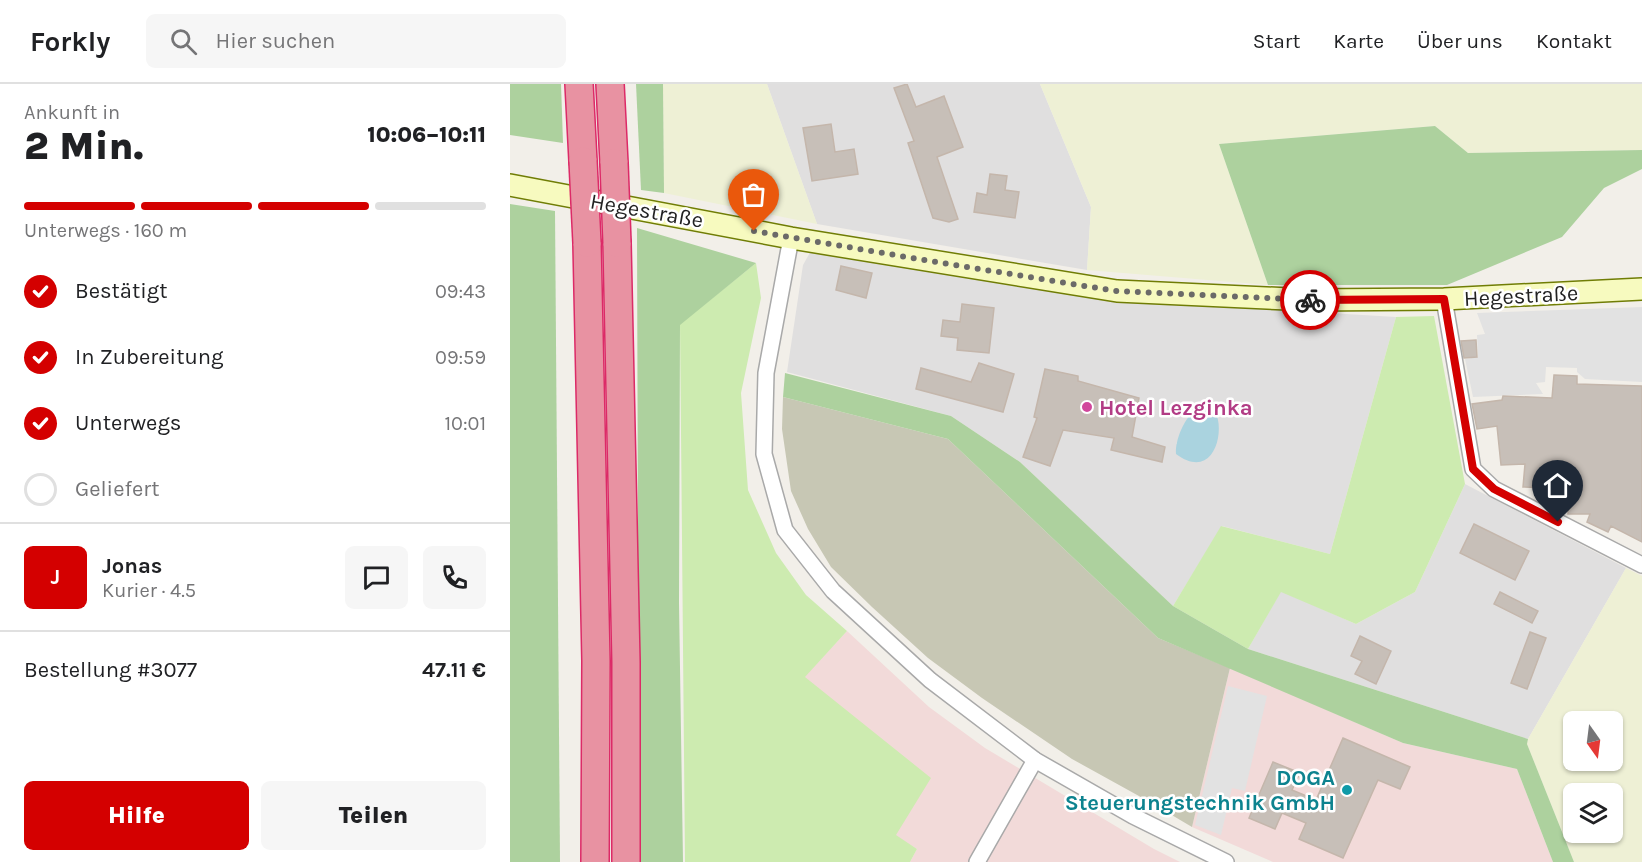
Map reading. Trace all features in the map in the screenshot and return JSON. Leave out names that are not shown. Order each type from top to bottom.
[{"type":"highway","points":[[579,84],[587,243],[596,661],[596,862]]},
{"type":"highway","points":[[610,84],[617,243],[626,662],[626,862]]},
{"type":"street","name":"Hegestraße","points":[[510,185],[791,238],[1116,291],[1310,300],[1444,299],[1642,289]]},
{"type":"street","points":[[791,238],[766,373],[764,454],[785,530],[833,591],[930,680],[1035,760],[1133,816],[1226,862]]},
{"type":"street","points":[[1444,299],[1473,469],[1494,489],[1642,565]]},
{"type":"street","points":[[977,862],[1035,760]]},
{"type":"shaded area","points":[[663,84],[767,84],[817,224],[664,193]]},
{"type":"shaded area","points":[[767,84],[1040,84],[1091,207],[1087,270],[817,224]]},
{"type":"shaded area","points":[[1040,84],[1642,84],[1642,150],[1468,153],[1435,126],[1219,144],[1268,285],[1087,270],[1091,207]]},
{"type":"shaded area","points":[[812,249],[1123,301],[1396,317],[1330,554],[1222,526],[1173,606],[1020,462],[951,416],[787,372],[803,265]],"holes":[[[1202,405],[1210,406],[1216,413],[1176,444],[1194,409]]]},
{"type":"shaded area","points":[[1642,307],[1642,382],[1585,379],[1577,372],[1577,368],[1546,367],[1545,382],[1536,383],[1543,394],[1473,397],[1465,359],[1478,357],[1477,335],[1485,334],[1477,313]]},
{"type":"shaded area","points":[[783,397],[948,439],[1158,638],[1230,668],[1192,827],[1072,759],[982,698],[928,658],[831,567],[808,529],[791,491],[782,429]]},
{"type":"shaded area","points":[[1465,484],[1626,568],[1528,739],[1248,649],[1281,591],[1356,624],[1415,592]]},
{"type":"shaded area","points":[[1626,568],[1642,576],[1642,862],[1574,862],[1566,843],[1623,843],[1623,783],[1563,783],[1563,834],[1527,744]]},
{"type":"shaded area","points":[[847,631],[929,707],[985,748],[1154,849],[1180,862],[910,862],[917,849],[896,836],[803,678]]},
{"type":"shaded area","points":[[1230,668],[1403,743],[1517,769],[1553,862],[1273,862],[1192,827]]},
{"type":"shaded area","points":[[1228,686],[1267,696],[1245,791],[1232,788],[1221,835],[1195,825]]},
{"type":"green space","points":[[510,84],[561,84],[563,143],[510,135]]},
{"type":"green space","points":[[636,84],[663,84],[664,193],[641,190]]},
{"type":"green space","points":[[1435,126],[1468,153],[1642,150],[1642,169],[1604,188],[1562,237],[1447,285],[1268,285],[1219,144]]},
{"type":"green space","points":[[510,204],[555,211],[560,862],[510,862]]},
{"type":"green space","points":[[637,228],[756,263],[680,325],[679,603],[683,862],[639,862]]},
{"type":"green space","points":[[756,263],[761,298],[741,393],[748,490],[776,553],[806,595],[847,631],[805,677],[931,778],[896,835],[917,849],[910,862],[685,862],[680,324]]},
{"type":"green space","points":[[1434,316],[1465,484],[1415,592],[1356,624],[1281,592],[1248,649],[1173,606],[1221,526],[1330,554],[1396,317]]},
{"type":"green space","points":[[785,373],[951,416],[1020,462],[1173,606],[1248,649],[1528,739],[1527,744],[1563,834],[1563,843],[1566,843],[1574,862],[1553,862],[1517,769],[1403,743],[1158,638],[948,439],[783,397]]},
{"type":"water","points":[[1202,404],[1210,406],[1216,414],[1219,424],[1216,447],[1210,456],[1202,461],[1190,461],[1176,454],[1176,447],[1187,419]]},
{"type":"building","points":[[907,84],[916,107],[944,96],[963,147],[937,157],[958,219],[949,222],[933,218],[908,143],[914,141],[894,88]]},
{"type":"building","points":[[831,124],[835,152],[854,149],[858,174],[812,181],[803,128]]},
{"type":"building","points":[[990,174],[1007,176],[1005,190],[1019,192],[1015,218],[974,212],[977,193],[987,195]]},
{"type":"building","points":[[841,266],[872,273],[866,298],[836,290]]},
{"type":"building","points":[[962,304],[994,308],[989,353],[957,350],[958,338],[941,336],[943,320],[960,322]]},
{"type":"building","points":[[1476,340],[1477,357],[1464,358],[1461,341]]},
{"type":"building","points":[[979,363],[1014,374],[1003,412],[916,389],[921,368],[971,382]]},
{"type":"building","name":"Hotel Lezginka","points":[[1045,369],[1078,376],[1078,381],[1139,398],[1132,437],[1165,447],[1162,462],[1111,450],[1114,438],[1063,430],[1050,466],[1023,457],[1037,418],[1034,417]]},
{"type":"building","points":[[1554,375],[1577,376],[1577,384],[1642,386],[1642,542],[1611,526],[1608,532],[1587,522],[1590,514],[1568,514],[1568,510],[1560,509],[1560,496],[1548,495],[1548,488],[1523,487],[1525,464],[1501,465],[1497,426],[1477,429],[1472,404],[1502,400],[1503,396],[1552,398]]},
{"type":"building","points":[[1474,524],[1529,551],[1515,580],[1460,553]]},
{"type":"building","points":[[1500,592],[1538,611],[1532,623],[1494,604]]},
{"type":"building","points":[[1530,632],[1546,638],[1527,689],[1511,683]]},
{"type":"building","points":[[1360,636],[1391,651],[1376,684],[1355,674],[1362,661],[1351,656]]},
{"type":"building","name":"DOGA Steuerungstechnik GmbH","points":[[1343,738],[1410,767],[1400,789],[1378,780],[1343,858],[1299,839],[1306,823],[1282,813],[1275,829],[1249,818],[1273,762],[1300,773],[1292,790],[1316,800]]},
{"type":"way so far","points":[[754,231],[1116,291],[1310,300]]},
{"type":"place","name":"Hotel Lezginka","points":[[1087,407]]},
{"type":"place","name":"DOGA Steuerungstechnik GmbH","points":[[1347,790]]},
{"type":"route","points":[[1310,300],[1444,299],[1473,469],[1494,489],[1558,522]]}]
